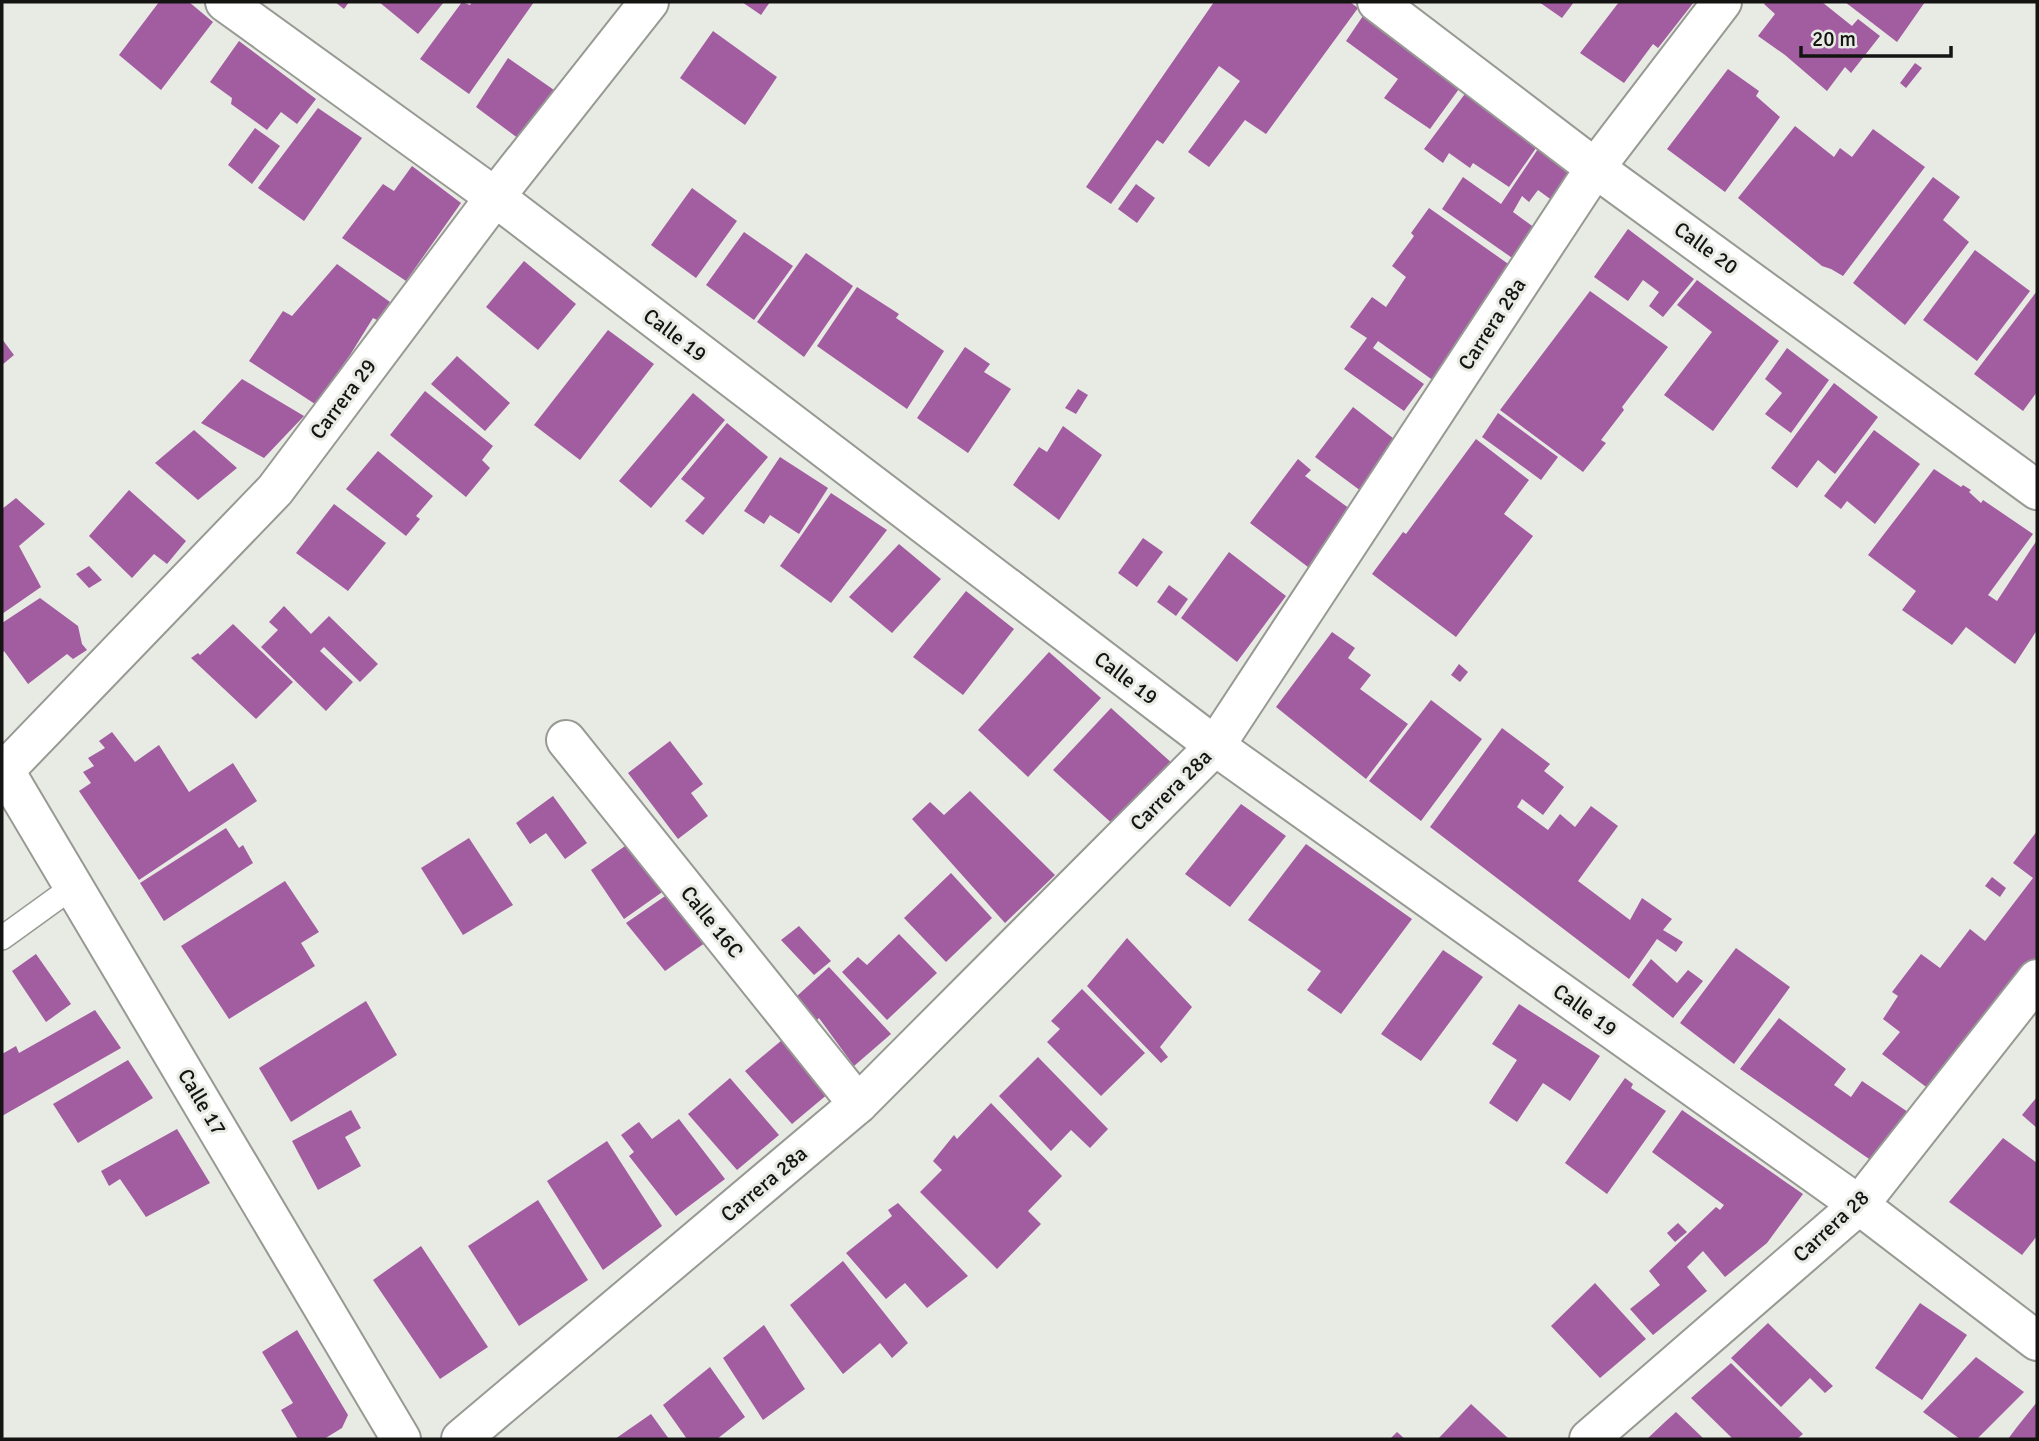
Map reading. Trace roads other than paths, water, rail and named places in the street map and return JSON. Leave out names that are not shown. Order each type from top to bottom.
[{"type":"street","name":"Calle 19","points":[[225,2],[495,197],[1215,746],[1859,1205],[2037,1341]]},
{"type":"street","name":"Carrera 29","points":[[4,768],[275,490],[495,197],[649,2]]},
{"type":"street","name":"Calle 20","points":[[1377,2],[1595,168],[2037,490]]},
{"type":"street","name":"Carrera 28a","points":[[461,1439],[858,1104],[1215,746],[1595,168],[1722,2]]},
{"type":"street","name":"Calle 16C","points":[[566,740],[858,1104]]},
{"type":"street","name":"Calle 17","points":[[4,768],[401,1439]]},
{"type":"street","name":"Carrera 28","points":[[1590,1439],[1859,1205],[2037,979]]},
{"type":"lane","points":[[2,938],[74,886]]}]
